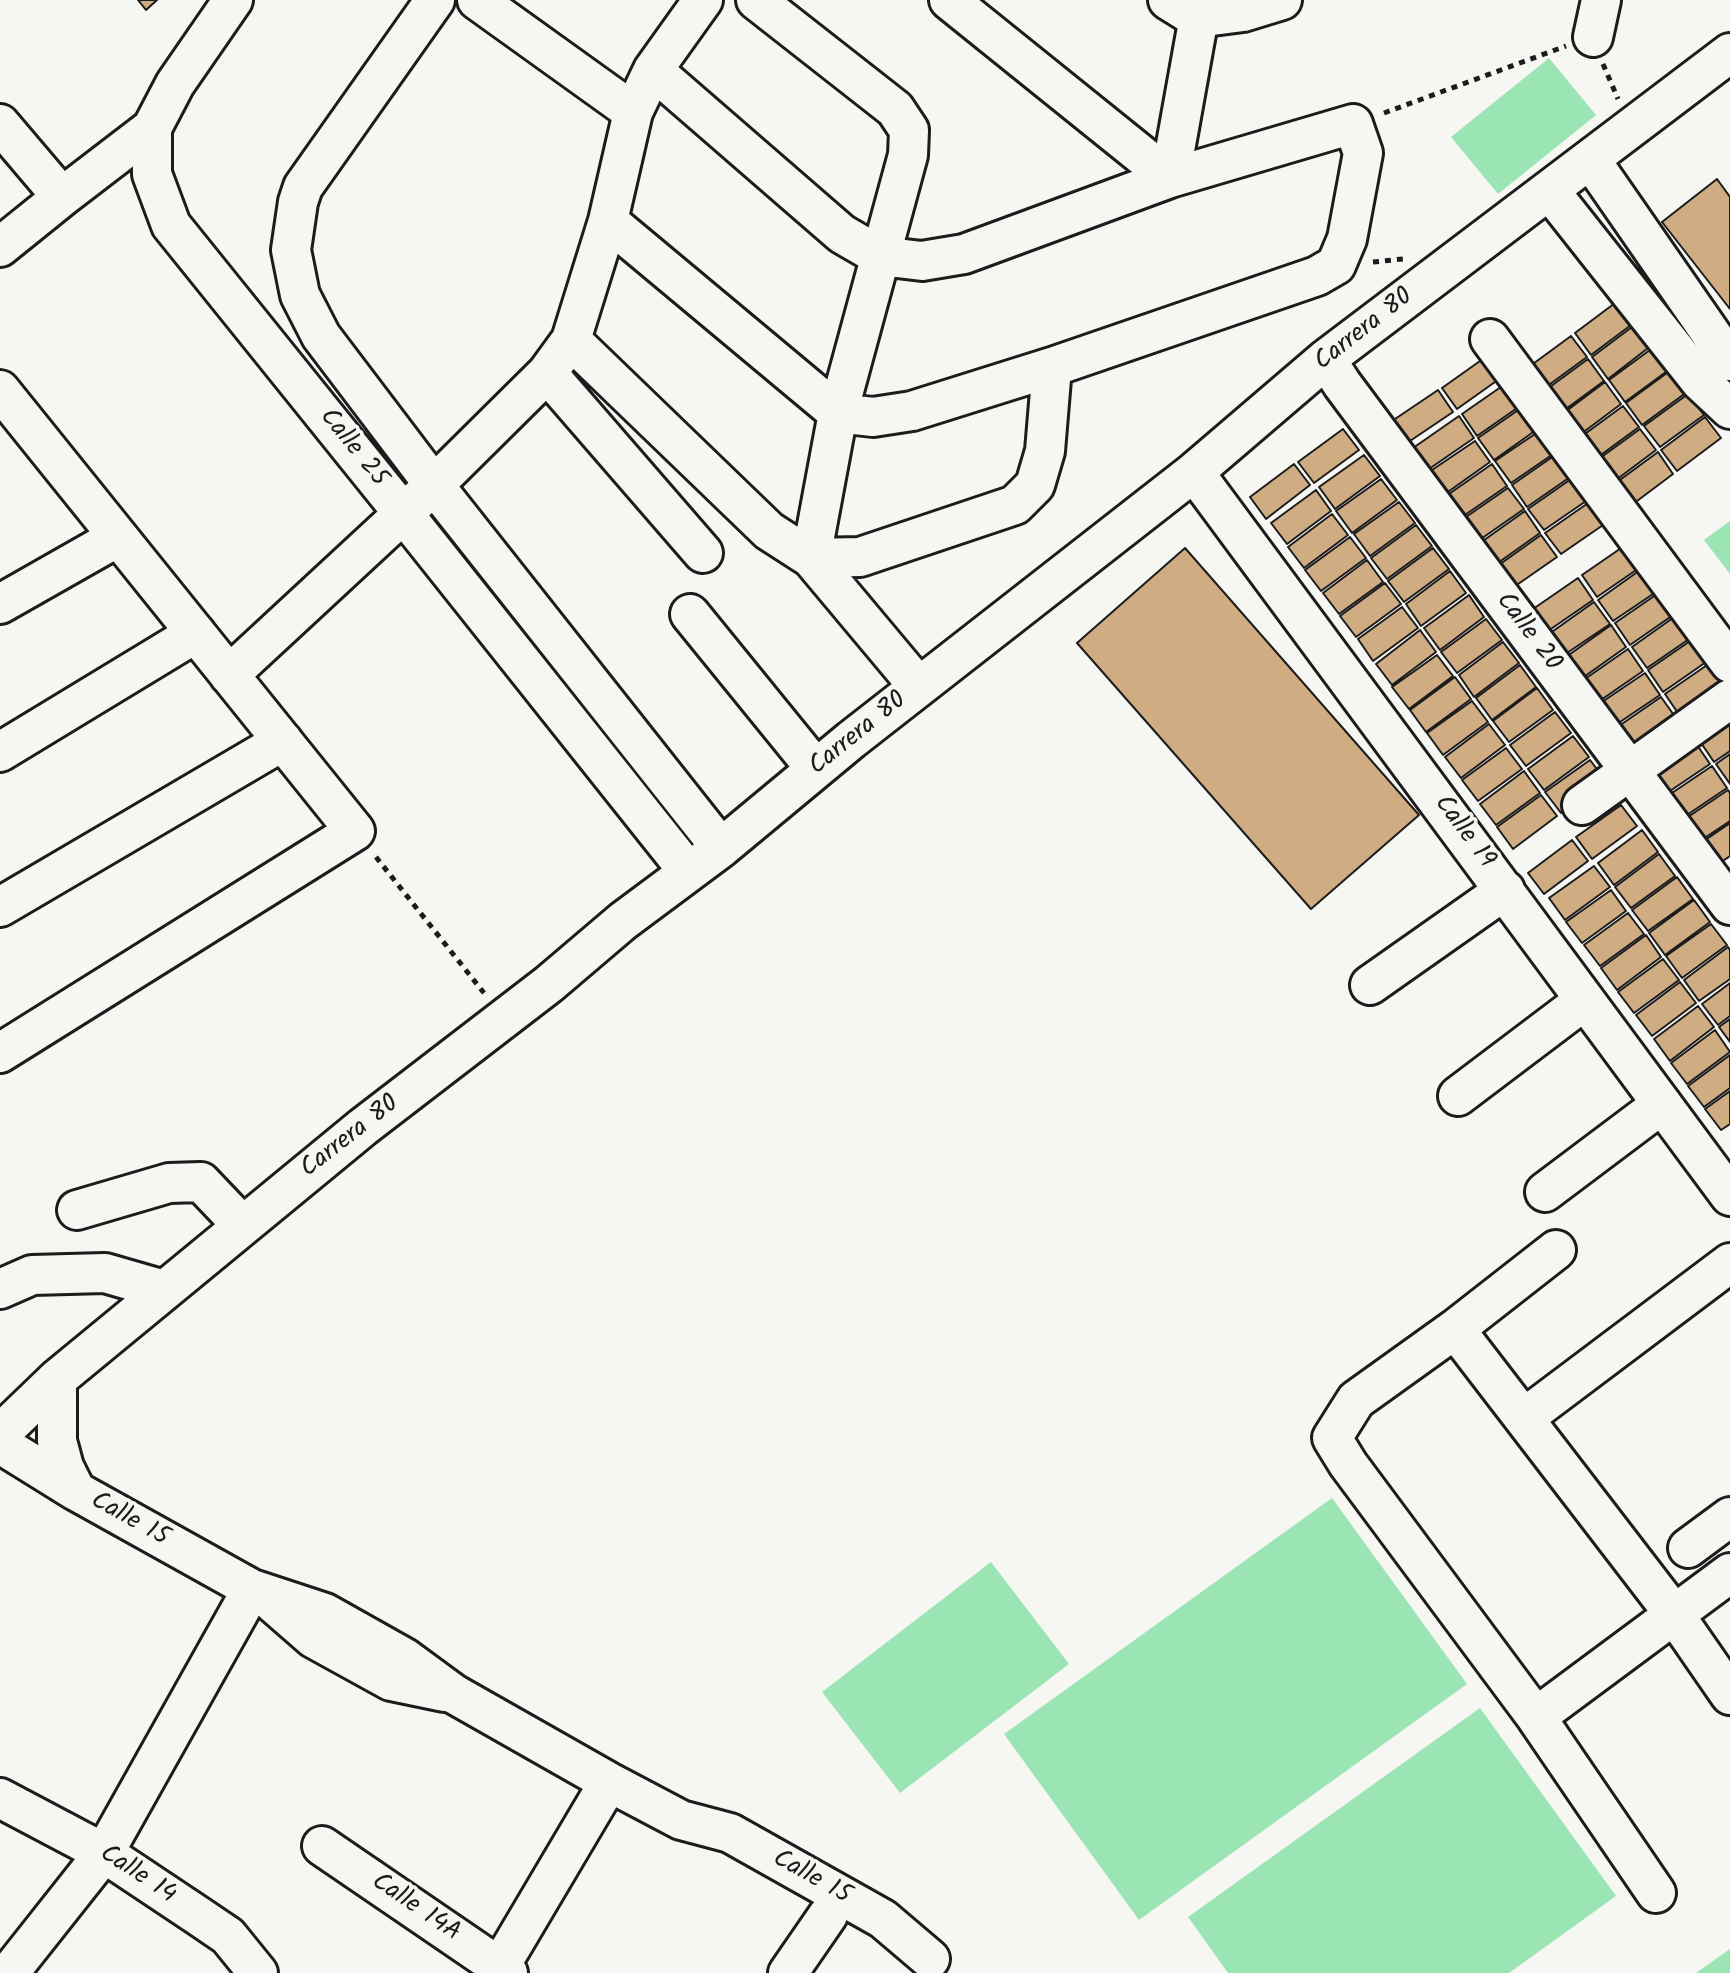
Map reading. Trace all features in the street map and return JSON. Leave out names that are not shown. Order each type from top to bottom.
[{"type":"street","name":"Calle 25","points":[[233,0],[175,84],[152,128],[152,174],[171,225],[688,871]]},
{"type":"street","name":"Calle 25","points":[[435,0],[303,187],[291,250],[300,295],[321,336],[434,485],[721,848]]},
{"type":"street","points":[[477,0],[633,112]]},
{"type":"street","points":[[229,675],[434,485],[547,373],[571,340],[608,221],[633,112],[653,70],[703,0]]},
{"type":"street","points":[[756,0],[895,109],[909,130],[908,155],[838,413],[811,558]]},
{"type":"street","points":[[949,0],[1170,178]]},
{"type":"street","points":[[1170,178],[1189,6],[1243,12],[1282,0]]},
{"type":"street","points":[[1593,37],[1601,0]]},
{"type":"street","name":"Carrera 80","points":[[0,1434],[57,1379],[363,1127],[549,984],[623,921],[721,848],[919,687],[1194,472],[1326,359],[1730,53]]},
{"type":"street","points":[[608,221],[838,413],[873,417],[912,411],[1052,367],[1317,276],[1336,265],[1347,239],[1363,153],[1353,124],[1170,178],[964,254],[922,261],[880,256],[842,234],[653,70]]},
{"type":"street","points":[[0,124],[62,197]]},
{"type":"street","points":[[0,247],[152,128]]},
{"type":"street","points":[[1590,159],[1730,361]]},
{"type":"street","points":[[1549,190],[1700,381],[1730,409]]},
{"type":"street","points":[[1490,339],[1730,663]]},
{"type":"street","points":[[571,340],[769,531],[811,558],[919,687]]},
{"type":"street","name":"Calle 20","points":[[1326,359],[1730,905]]},
{"type":"street","points":[[811,558],[860,557],[1015,505],[1035,485],[1045,451],[1052,367]]},
{"type":"street","points":[[547,373],[703,553]]},
{"type":"street","points":[[0,390],[14,434],[118,537],[355,831],[0,1053]]},
{"type":"street","name":"Calle 19","points":[[1194,472],[1730,1196]]},
{"type":"street","points":[[0,604],[118,537]]},
{"type":"street","points":[[690,614],[816,769]]},
{"type":"street","points":[[0,752],[196,633]]},
{"type":"street","points":[[1582,805],[1730,699]]},
{"type":"street","points":[[0,907],[283,741]]},
{"type":"street","points":[[1370,985],[1505,890]]},
{"type":"street","points":[[1458,1096],[1585,1000]]},
{"type":"street","points":[[1545,1192],[1662,1104]]},
{"type":"street","points":[[77,1210],[169,1183],[201,1182],[242,1225]]},
{"type":"street","points":[[1556,1250],[1455,1329],[1356,1400],[1332,1438],[1348,1464],[1536,1717],[1656,1893]]},
{"type":"street","points":[[1524,1418],[1730,1263]]},
{"type":"street","points":[[0,1289],[32,1275],[105,1273],[164,1290]]},
{"type":"street","points":[[1455,1329],[1674,1614],[1730,1695]]},
{"type":"street","points":[[57,1379],[57,1441],[64,1467],[76,1491]]},
{"type":"street","name":"Calle 15","points":[[0,1444],[76,1491],[257,1591],[313,1638],[391,1681],[454,1694],[681,1820],[730,1833],[883,1919],[942,1966]]},
{"type":"street","points":[[1688,1548],[1730,1517]]},
{"type":"street","points":[[1536,1717],[1730,1573]]},
{"type":"street","points":[[9,1973],[104,1853],[257,1591]]},
{"type":"street","points":[[502,1971],[609,1782]]},
{"type":"street","name":"Calle 14","points":[[0,1798],[104,1853],[228,1936],[258,1973]]},
{"type":"street","name":"Calle 15","points":[[681,1820],[717,1854],[868,1937],[942,1966]]},
{"type":"street","name":"Calle 14A","points":[[322,1846],[502,1971]]},
{"type":"street","points":[[788,1973],[828,1915]]},
{"type":"path","points":[[1353,124],[1593,37],[1629,129]]},
{"type":"path","points":[[355,831],[504,1019]]},
{"type":"green space","points":[[1549,58],[1596,115],[1498,194],[1451,137]]},
{"type":"green space","points":[[1730,521],[1730,574],[1704,540]]},
{"type":"green space","points":[[1332,1498],[1467,1684],[1139,1920],[1004,1734]]},
{"type":"green space","points":[[991,1562],[1069,1664],[900,1793],[822,1692]]},
{"type":"green space","points":[[1480,1708],[1616,1896],[1509,1973],[1228,1973],[1188,1917]]},
{"type":"green space","points":[[1730,1949],[1730,1973],[1696,1973]]},
{"type":"building","points":[[138,0],[157,0],[146,10]]},
{"type":"building","points":[[1717,179],[1730,197],[1730,309],[1662,222]]},
{"type":"building","points":[[1619,300],[1635,322],[1591,355],[1575,333]]},
{"type":"building","points":[[1636,324],[1652,345],[1608,379],[1592,357]]},
{"type":"building","points":[[1571,336],[1587,357],[1542,390],[1526,369]]},
{"type":"building","points":[[1654,347],[1670,369],[1625,402],[1609,380]]},
{"type":"building","points":[[1487,356],[1502,377],[1457,409],[1442,388]]},
{"type":"building","points":[[1588,359],[1604,381],[1559,414],[1543,392]]},
{"type":"building","points":[[1671,370],[1687,392],[1642,425],[1626,403]]},
{"type":"building","points":[[1508,382],[1523,404],[1477,436],[1462,414]]},
{"type":"building","points":[[1605,382],[1621,404],[1577,437],[1561,415]]},
{"type":"building","points":[[1438,390],[1453,412],[1407,443],[1392,421]]},
{"type":"building","points":[[1688,394],[1704,415],[1660,447],[1644,426]]},
{"type":"building","points":[[1524,406],[1539,428],[1494,460],[1478,438]]},
{"type":"building","points":[[1623,406],[1639,427],[1594,460],[1578,439]]},
{"type":"building","points":[[1459,416],[1474,438],[1429,469],[1413,448]]},
{"type":"building","points":[[1705,417],[1721,438],[1677,471],[1661,450]]},
{"type":"building","points":[[1343,429],[1359,450],[1314,483],[1298,462]]},
{"type":"building","points":[[1640,429],[1656,450],[1612,483],[1596,461]]},
{"type":"building","points":[[1541,430],[1556,452],[1511,483],[1495,461]]},
{"type":"building","points":[[1475,441],[1490,462],[1445,494],[1429,472]]},
{"type":"building","points":[[1658,452],[1673,474],[1629,507],[1613,485]]},
{"type":"building","points":[[1558,453],[1573,475],[1527,507],[1512,485]]},
{"type":"building","points":[[1364,455],[1380,476],[1335,509],[1319,487]]},
{"type":"building","points":[[1294,464],[1310,485],[1266,519],[1250,497]]},
{"type":"building","points":[[1492,464],[1507,486],[1462,517],[1446,496]]},
{"type":"building","points":[[1574,477],[1589,499],[1544,530],[1528,509]]},
{"type":"building","points":[[1381,479],[1397,500],[1352,533],[1336,511]]},
{"type":"building","points":[[1508,488],[1524,509],[1478,541],[1463,519]]},
{"type":"building","points":[[1316,490],[1331,511],[1287,544],[1271,523]]},
{"type":"building","points":[[1591,501],[1606,523],[1561,554],[1545,533]]},
{"type":"building","points":[[1399,502],[1415,523],[1370,556],[1354,534]]},
{"type":"building","points":[[1525,511],[1540,533],[1495,565],[1480,543]]},
{"type":"building","points":[[1332,514],[1348,535],[1304,568],[1288,547]]},
{"type":"building","points":[[1416,525],[1432,546],[1387,579],[1371,558]]},
{"type":"building","points":[[1541,535],[1557,557],[1511,589],[1496,567]]},
{"type":"building","points":[[1350,537],[1366,558],[1321,591],[1305,570]]},
{"type":"building","points":[[1627,544],[1642,566],[1597,597],[1582,575]]},
{"type":"building","points":[[1185,548],[1419,815],[1311,909],[1077,643]]},
{"type":"building","points":[[1433,548],[1449,569],[1404,602],[1388,581]]},
{"type":"building","points":[[1367,560],[1383,582],[1339,614],[1323,593]]},
{"type":"building","points":[[1643,568],[1659,590],[1613,621],[1598,600]]},
{"type":"building","points":[[1450,571],[1466,593],[1421,626],[1406,604]]},
{"type":"building","points":[[1578,578],[1593,600],[1548,631],[1533,609]]},
{"type":"building","points":[[1385,583],[1401,604],[1356,637],[1340,616]]},
{"type":"building","points":[[1660,592],[1676,613],[1630,645],[1615,623]]},
{"type":"building","points":[[1469,595],[1484,617],[1440,650],[1424,628]]},
{"type":"building","points":[[1594,602],[1610,624],[1564,655],[1549,634]]},
{"type":"building","points":[[1402,607],[1418,628],[1373,661],[1358,639]]},
{"type":"building","points":[[1677,615],[1692,637],[1647,668],[1632,647]]},
{"type":"building","points":[[1486,619],[1502,640],[1457,673],[1441,652]]},
{"type":"building","points":[[1611,625],[1626,647],[1581,679],[1566,657]]},
{"type":"building","points":[[1420,630],[1436,652],[1392,685],[1376,664]]},
{"type":"building","points":[[1693,639],[1709,660],[1663,692],[1648,670]]},
{"type":"building","points":[[1503,642],[1519,663],[1474,697],[1459,675]]},
{"type":"building","points":[[1628,649],[1643,671],[1598,702],[1582,681]]},
{"type":"building","points":[[1437,655],[1453,676],[1409,709],[1392,687]]},
{"type":"building","points":[[1710,663],[1726,685],[1680,716],[1665,694]]},
{"type":"building","points":[[1520,665],[1536,687],[1492,720],[1476,698]]},
{"type":"building","points":[[1645,673],[1660,695],[1614,726],[1599,704]]},
{"type":"building","points":[[1455,677],[1471,699],[1426,732],[1410,710]]},
{"type":"building","points":[[1537,688],[1553,710],[1509,742],[1493,721]]},
{"type":"building","points":[[1661,697],[1676,718],[1631,750],[1616,728]]},
{"type":"building","points":[[1472,701],[1488,722],[1443,755],[1427,733]]},
{"type":"building","points":[[1555,712],[1571,733],[1526,766],[1510,745]]},
{"type":"building","points":[[1730,719],[1730,751],[1714,762],[1699,740]]},
{"type":"building","points":[[1489,724],[1505,745],[1461,778],[1445,757]]},
{"type":"building","points":[[1573,736],[1589,757],[1544,790],[1528,769]]},
{"type":"building","points":[[1695,742],[1710,764],[1664,795],[1649,773]]},
{"type":"building","points":[[1506,748],[1522,769],[1478,801],[1462,780]]},
{"type":"building","points":[[1730,754],[1730,784],[1716,764]]},
{"type":"building","points":[[1590,760],[1606,781],[1561,813],[1545,792]]},
{"type":"building","points":[[1712,766],[1727,788],[1681,819],[1666,797]]},
{"type":"building","points":[[1524,771],[1540,793],[1496,825],[1480,804]]},
{"type":"building","points":[[1728,790],[1730,821],[1697,843],[1682,821]]},
{"type":"building","points":[[1541,795],[1557,816],[1513,849],[1497,827]]},
{"type":"building","points":[[1621,805],[1637,826],[1592,859],[1576,837]]},
{"type":"building","points":[[1730,823],[1730,856],[1714,867],[1698,845]]},
{"type":"building","points":[[1642,830],[1658,852],[1614,885],[1598,863]]},
{"type":"building","points":[[1572,840],[1588,861],[1544,894],[1528,873]]},
{"type":"building","points":[[1659,854],[1675,876],[1631,908],[1615,887]]},
{"type":"building","points":[[1594,866],[1610,887],[1565,920],[1549,898]]},
{"type":"building","points":[[1677,877],[1693,899],[1648,931],[1632,910]]},
{"type":"building","points":[[1611,890],[1626,911],[1582,943],[1566,922]]},
{"type":"building","points":[[1694,900],[1710,922],[1665,955],[1649,933]]},
{"type":"building","points":[[1628,913],[1644,934],[1600,966],[1584,945]]},
{"type":"building","points":[[1711,924],[1727,945],[1682,978],[1666,956]]},
{"type":"building","points":[[1646,935],[1661,957],[1617,990],[1601,968]]},
{"type":"building","points":[[1728,947],[1730,979],[1699,1001],[1684,980]]},
{"type":"building","points":[[1663,959],[1679,980],[1634,1013],[1618,992]]},
{"type":"building","points":[[1680,982],[1696,1003],[1652,1036],[1636,1015]]},
{"type":"building","points":[[1730,983],[1730,1016],[1718,1025],[1702,1004]]},
{"type":"building","points":[[1698,1006],[1714,1027],[1670,1061],[1654,1039]]},
{"type":"building","points":[[1730,1019],[1730,1042],[1719,1027]]},
{"type":"building","points":[[1715,1030],[1730,1052],[1687,1084],[1671,1063]]},
{"type":"building","points":[[1730,1055],[1730,1088],[1704,1107],[1688,1086]]},
{"type":"building","points":[[1730,1091],[1730,1124],[1721,1130],[1705,1109]]}]
